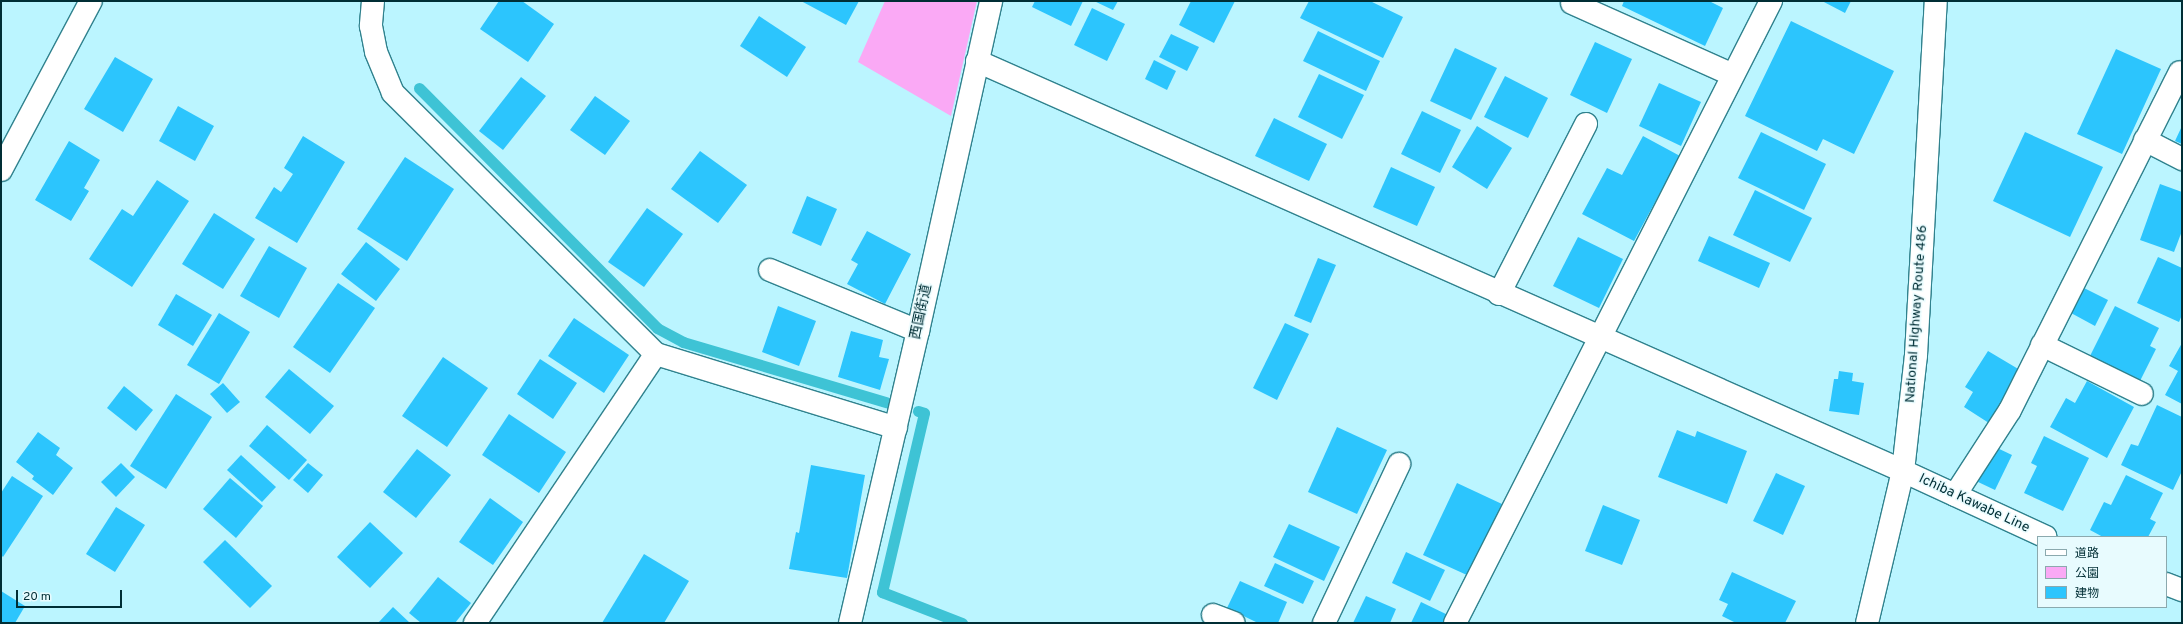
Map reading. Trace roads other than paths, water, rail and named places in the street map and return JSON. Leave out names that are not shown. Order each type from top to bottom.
[{"type":"main road","points":[[1,170],[91,1]]},
{"type":"main road","points":[[373,1],[371,26],[376,52],[393,93],[656,354],[896,428]]},
{"type":"main road","name":"西国街道","points":[[850,623],[918,331],[991,1]]},
{"type":"main road","points":[[1455,623],[1771,1]]},
{"type":"main road","name":"National Highway Route 486","points":[[1867,623],[1903,471],[1916,355],[1936,1]]},
{"type":"main road","points":[[1572,3],[1733,75]]},
{"type":"main road","name":"Ichiba Kawabe Line","points":[[977,61],[1499,294],[1903,471],[2044,536]]},
{"type":"main road","points":[[1955,495],[2010,410],[2180,72]]},
{"type":"main road","points":[[1499,294],[1586,124]]},
{"type":"main road","points":[[2145,140],[2182,159]]},
{"type":"main road","points":[[770,270],[918,331]]},
{"type":"main road","points":[[2042,345],[2142,394]]},
{"type":"main road","points":[[475,623],[656,354]]},
{"type":"main road","points":[[1324,623],[1399,464]]},
{"type":"main road","points":[[2167,584],[2182,590]]},
{"type":"main road","points":[[1213,615],[1234,623]]},
{"type":"waterway","points":[[419,88],[657,328],[683,342],[886,402]]},
{"type":"waterway","points":[[918,411],[924,413],[882,592],[962,623]]}]
